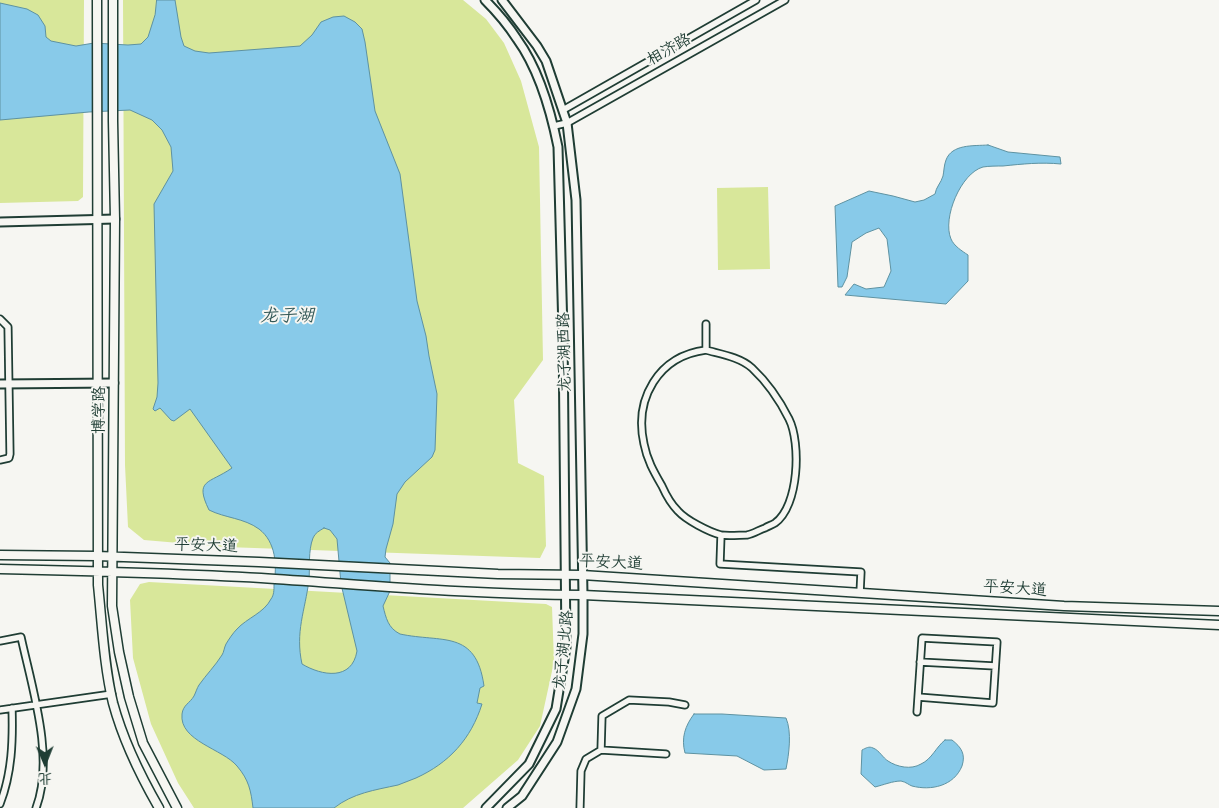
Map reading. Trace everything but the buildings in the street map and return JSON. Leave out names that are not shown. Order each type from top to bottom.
[{"type":"main road","name":"博学路","points":[[97,0],[97,571],[112,694],[130,752],[159,808]]},
{"type":"main road","name":"博学路","points":[[113,0],[115,220],[112,606],[119,652],[129,697],[143,743],[178,808]]},
{"type":"main road","name":"平安大道","points":[[0,555],[113,556],[498,574],[582,575],[1064,606],[1219,611]]},
{"type":"main road","name":"平安大道","points":[[0,569],[259,578],[485,593],[583,595],[1219,625]]},
{"type":"street","name":"龙子湖西路","points":[[485,0],[518,40],[533,66],[554,126],[558,147],[563,332],[566,595]]},
{"type":"street","name":"龙子湖西路","points":[[502,0],[538,46],[546,61],[567,123],[576,200],[583,595]]},
{"type":"street","name":"相济路","points":[[563,110],[756,0]]},
{"type":"street","name":"相济路","points":[[554,126],[567,123],[785,0]]},
{"type":"street","points":[[0,222],[115,220]]},
{"type":"street","points":[[0,319],[8,327],[10,454],[9,458],[0,460]]},
{"type":"street","points":[[706,324],[706,350]]},
{"type":"street","points":[[706,350],[727,355],[750,366],[770,387],[790,421],[795,447],[796,477],[790,503],[776,523],[749,535],[721,535],[698,525],[679,512],[669,500],[649,464],[643,443],[642,422],[645,403],[657,375],[670,362],[695,351],[706,350]]},
{"type":"street","points":[[0,384],[114,383]]},
{"type":"street","points":[[721,535],[720,564],[860,572],[860,593]]},
{"type":"street","name":"龙子湖北路","points":[[486,808],[529,764],[556,709],[566,647],[566,595]]},
{"type":"street","name":"龙子湖北路","points":[[507,808],[522,796],[557,742],[576,689],[583,634],[583,595]]},
{"type":"street","points":[[0,642],[21,637],[36,705],[44,750],[44,775],[36,808]]},
{"type":"street","points":[[917,712],[920,662],[922,638],[997,642],[993,703],[918,697]]},
{"type":"street","points":[[920,662],[996,666]]},
{"type":"street","points":[[0,710],[112,694]]},
{"type":"street","points":[[601,750],[602,716],[629,700],[669,702],[685,705]]},
{"type":"street","points":[[0,804],[12,744],[12,708]]},
{"type":"street","points":[[580,808],[581,771],[586,759],[601,750],[666,754]]},
{"type":"green space","points":[[0,0],[84,0],[83,197],[78,201],[0,203]]},
{"type":"green space","points":[[123,0],[463,0],[486,19],[504,43],[521,81],[539,147],[543,360],[514,400],[518,463],[544,476],[546,546],[540,558],[226,547],[144,540],[128,527],[125,465]]},
{"type":"green space","points":[[768,187],[770,269],[718,270],[717,188]]},
{"type":"green space","points":[[149,582],[546,604],[552,607],[554,662],[540,726],[518,760],[463,808],[194,808],[178,783],[151,724],[133,658],[130,600],[140,584]]},
{"type":"water","name":"龙子湖","points":[[157,0],[175,0],[184,46],[195,51],[209,53],[300,46],[312,35],[321,22],[333,17],[344,16],[355,22],[362,29],[365,42],[375,111],[400,174],[417,301],[437,394],[435,450],[432,457],[405,482],[397,494],[393,524],[385,557],[390,563],[390,591],[383,606],[390,626],[400,634],[443,639],[465,647],[473,655],[480,668],[484,686],[480,688],[477,703],[482,704],[472,728],[457,748],[439,765],[416,778],[398,785],[357,795],[334,808],[253,808],[249,786],[237,766],[222,754],[194,738],[187,731],[183,723],[182,714],[184,708],[222,655],[231,636],[241,625],[260,612],[272,597],[275,562],[269,540],[259,529],[253,525],[209,510],[203,493],[206,483],[232,468],[190,409],[174,421],[160,408],[155,411],[153,409],[157,397],[158,383],[154,204],[173,171],[171,147],[162,130],[152,120],[130,110],[0,120],[0,3],[27,9],[38,15],[45,26],[46,37],[51,41],[76,46],[94,43],[141,44],[148,37],[155,15]],"holes":[[[324,528],[330,530],[337,539],[341,584],[357,651],[354,661],[349,667],[335,673],[318,671],[302,664],[300,652],[301,622],[309,580],[311,543],[316,533]]]},
{"type":"water","points":[[988,145],[1008,152],[1060,157],[1061,164],[1032,163],[983,167],[967,178],[955,197],[949,220],[949,230],[954,244],[968,255],[968,281],[946,304],[845,295],[854,284],[866,289],[884,287],[891,271],[887,239],[879,228],[866,233],[852,242],[847,277],[842,287],[838,287],[835,206],[869,191],[915,202],[924,200],[935,194],[943,176],[946,160],[953,151],[958,148]]},
{"type":"water","points":[[694,714],[786,718],[789,750],[786,769],[764,770],[737,756],[685,753],[683,742],[685,732]]},
{"type":"water","points":[[945,740],[952,740],[958,745],[963,754],[963,762],[958,773],[948,782],[941,785],[927,788],[912,786],[901,781],[875,787],[861,774],[862,750],[866,748],[875,749],[886,760],[896,765],[913,767],[928,759]]}]
